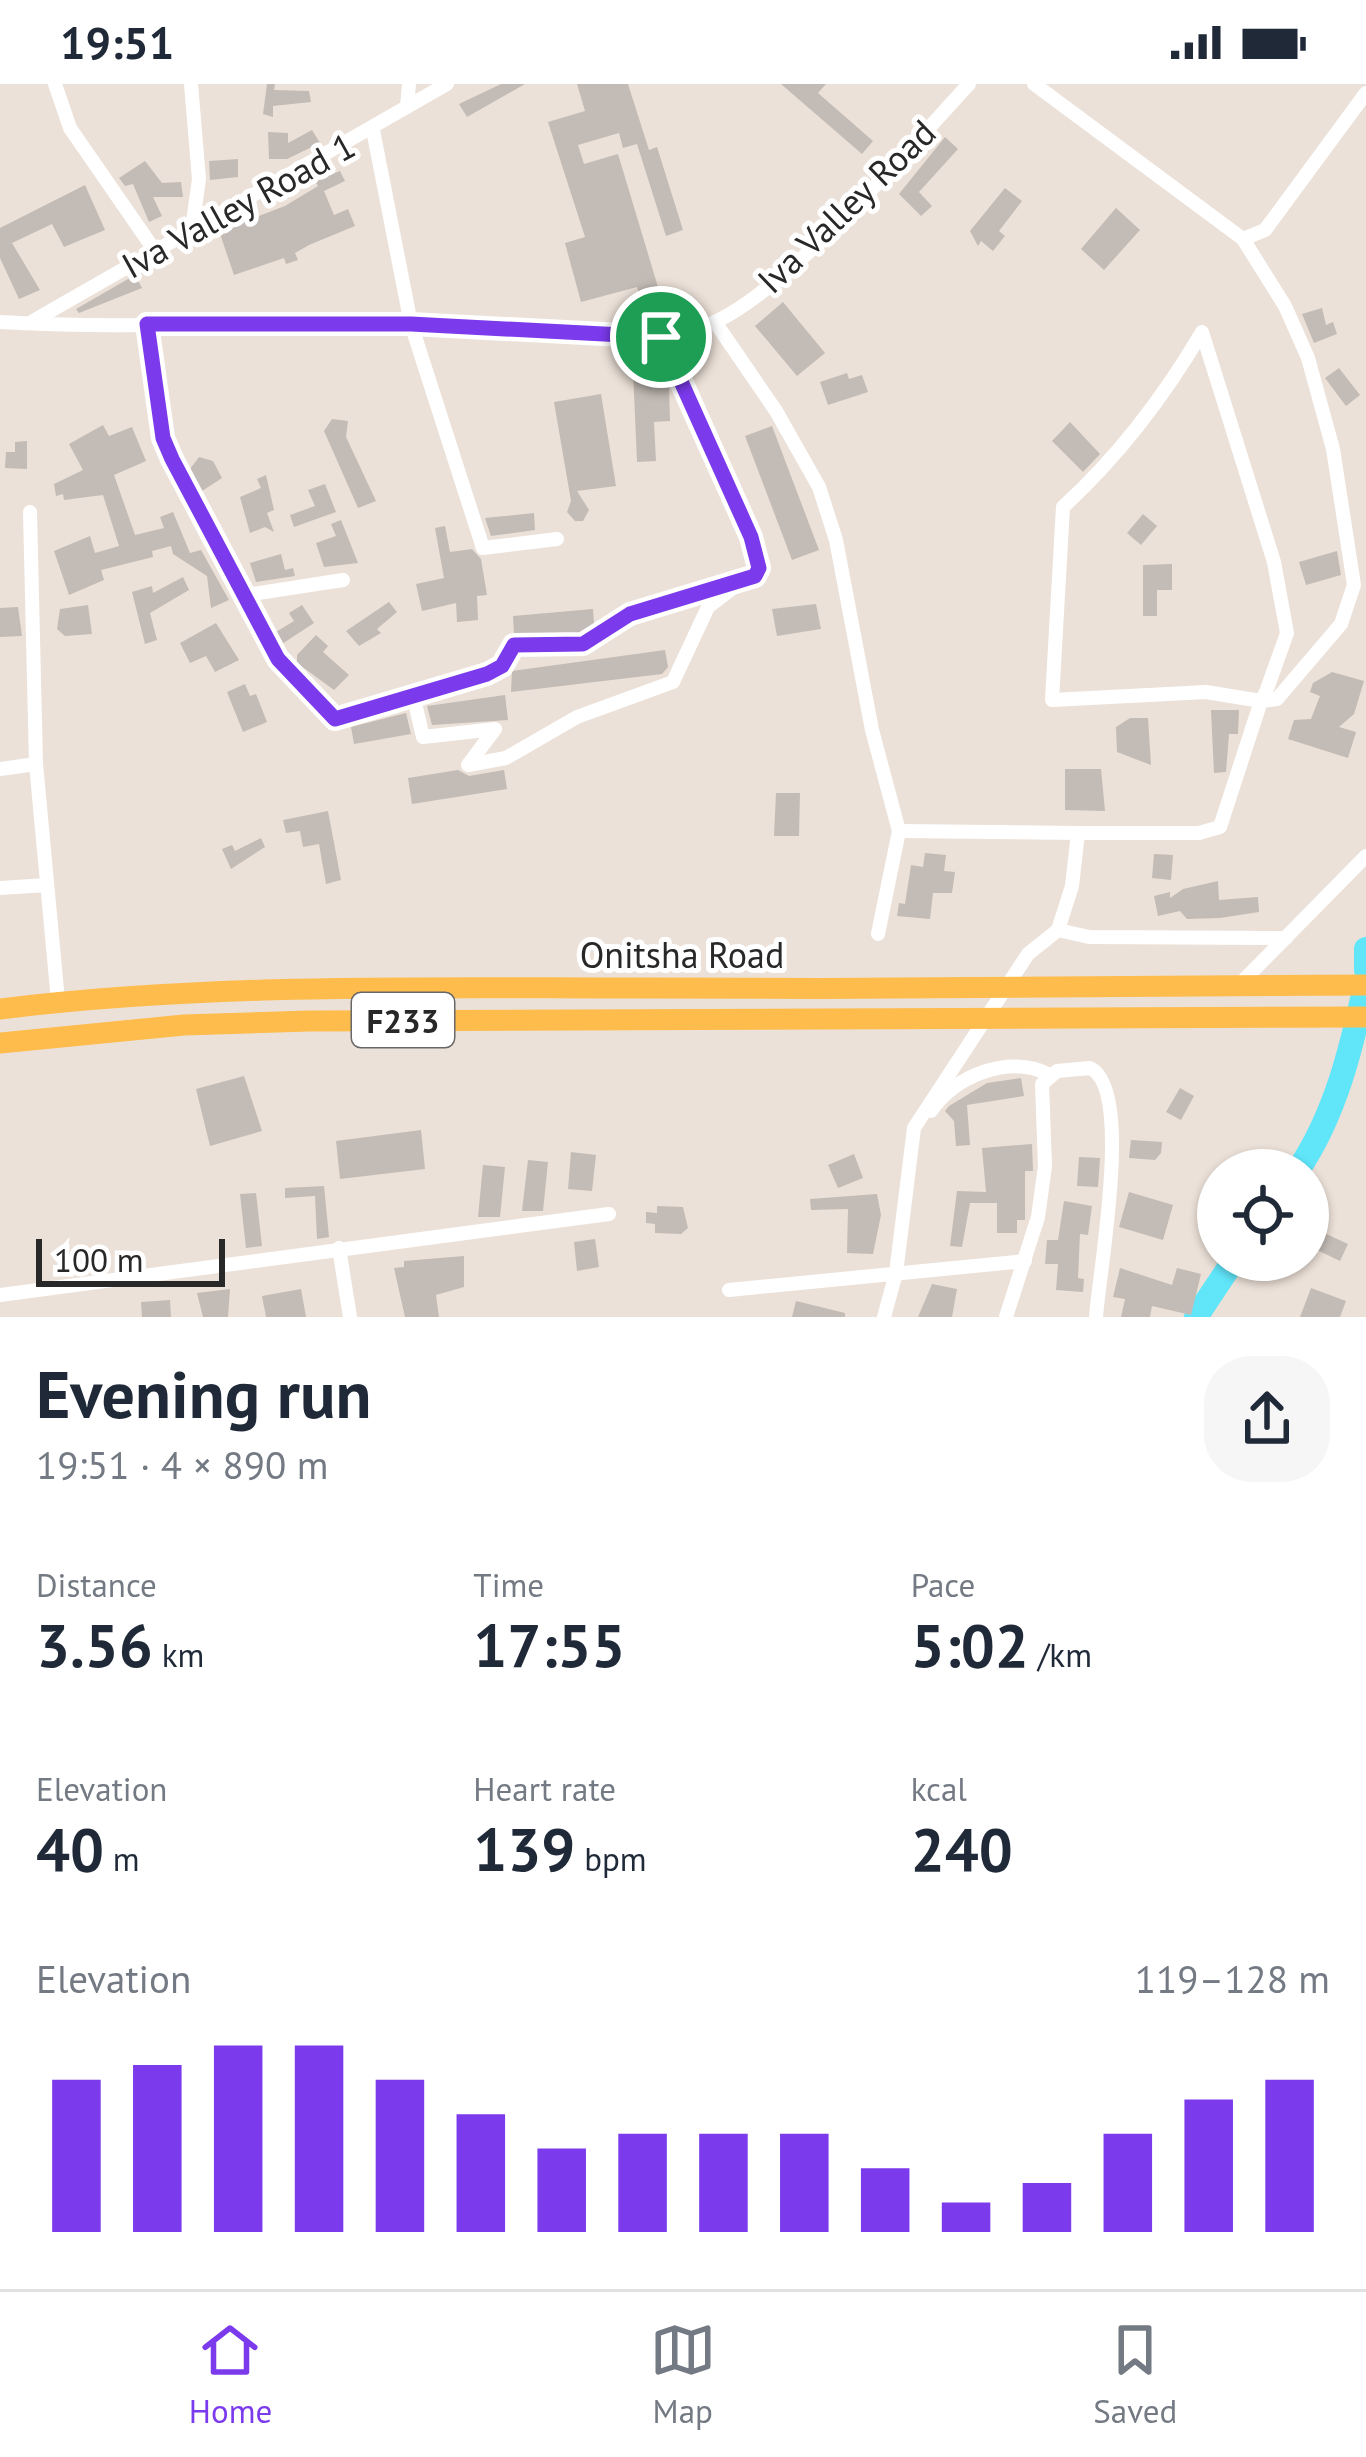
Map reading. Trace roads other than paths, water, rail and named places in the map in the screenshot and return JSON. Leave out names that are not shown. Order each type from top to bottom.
[{"type":"main road","name":"Onitsha Road","points":[[0,1009],[58,1001],[289,990],[806,986],[1069,991],[1366,985]]},
{"type":"main road","name":"Onitsha Road","points":[[0,1042],[184,1025],[309,1022],[1366,1017]]},
{"type":"street","points":[[55,84],[70,128],[155,250]]},
{"type":"street","points":[[191,84],[200,178],[193,229]]},
{"type":"street","points":[[407,106],[409,84]]},
{"type":"street","name":"Iva Valley Road 1","points":[[28,324],[447,84]]},
{"type":"street","name":"Iva Valley Road","points":[[0,322],[411,324],[661,337],[715,322],[791,264],[968,84]]},
{"type":"street","points":[[899,831],[1199,833],[1220,827],[1262,701],[1287,633],[1274,562],[1202,332],[1162,399],[1101,472],[1063,507],[1052,700],[1075,695],[1206,692],[1262,701],[1277,699],[1341,624],[1354,577],[1333,448],[1308,358],[1295,324],[1243,238],[1034,84]]},
{"type":"street","points":[[1243,238],[1265,230],[1366,94]]},
{"type":"street","points":[[373,130],[411,324],[483,548],[557,539]]},
{"type":"street","points":[[715,322],[776,411],[819,488],[836,540],[872,730],[899,831],[878,934]]},
{"type":"street","points":[[147,324],[163,438],[285,670],[335,719],[414,699],[502,666],[514,645],[583,644],[630,614],[755,576]]},
{"type":"street","points":[[414,699],[423,737],[495,729],[468,765],[506,758],[578,717],[673,682],[708,607],[755,576],[759,568],[751,537],[661,337]]},
{"type":"street","points":[[30,512],[37,764],[58,1001]]},
{"type":"street","points":[[245,595],[343,580]]},
{"type":"street","points":[[0,770],[37,764]]},
{"type":"street","points":[[884,1317],[896,1274],[914,1128],[1028,954],[1058,930],[1072,886],[1078,833]]},
{"type":"street","points":[[1238,986],[1366,856]]},
{"type":"street","points":[[0,888],[47,884]]},
{"type":"street","points":[[1058,930],[1089,937],[1286,938]]},
{"type":"street","points":[[914,1128],[944,1095],[974,1077],[1010,1066],[1045,1079],[1090,1068],[1105,1082],[1113,1144],[1096,1317]]},
{"type":"street","points":[[1006,1317],[1025,1261],[1045,1166],[1045,1079]]},
{"type":"street","points":[[0,1295],[609,1214]]},
{"type":"street","points":[[339,1248],[350,1317]]},
{"type":"street","points":[[729,1290],[1025,1261]]},
{"type":"waterway","points":[[1366,949],[1366,970]]},
{"type":"waterway","points":[[1310,1149],[1333,1103],[1366,981]]},
{"type":"waterway","points":[[1196,1317],[1220,1281]]}]
